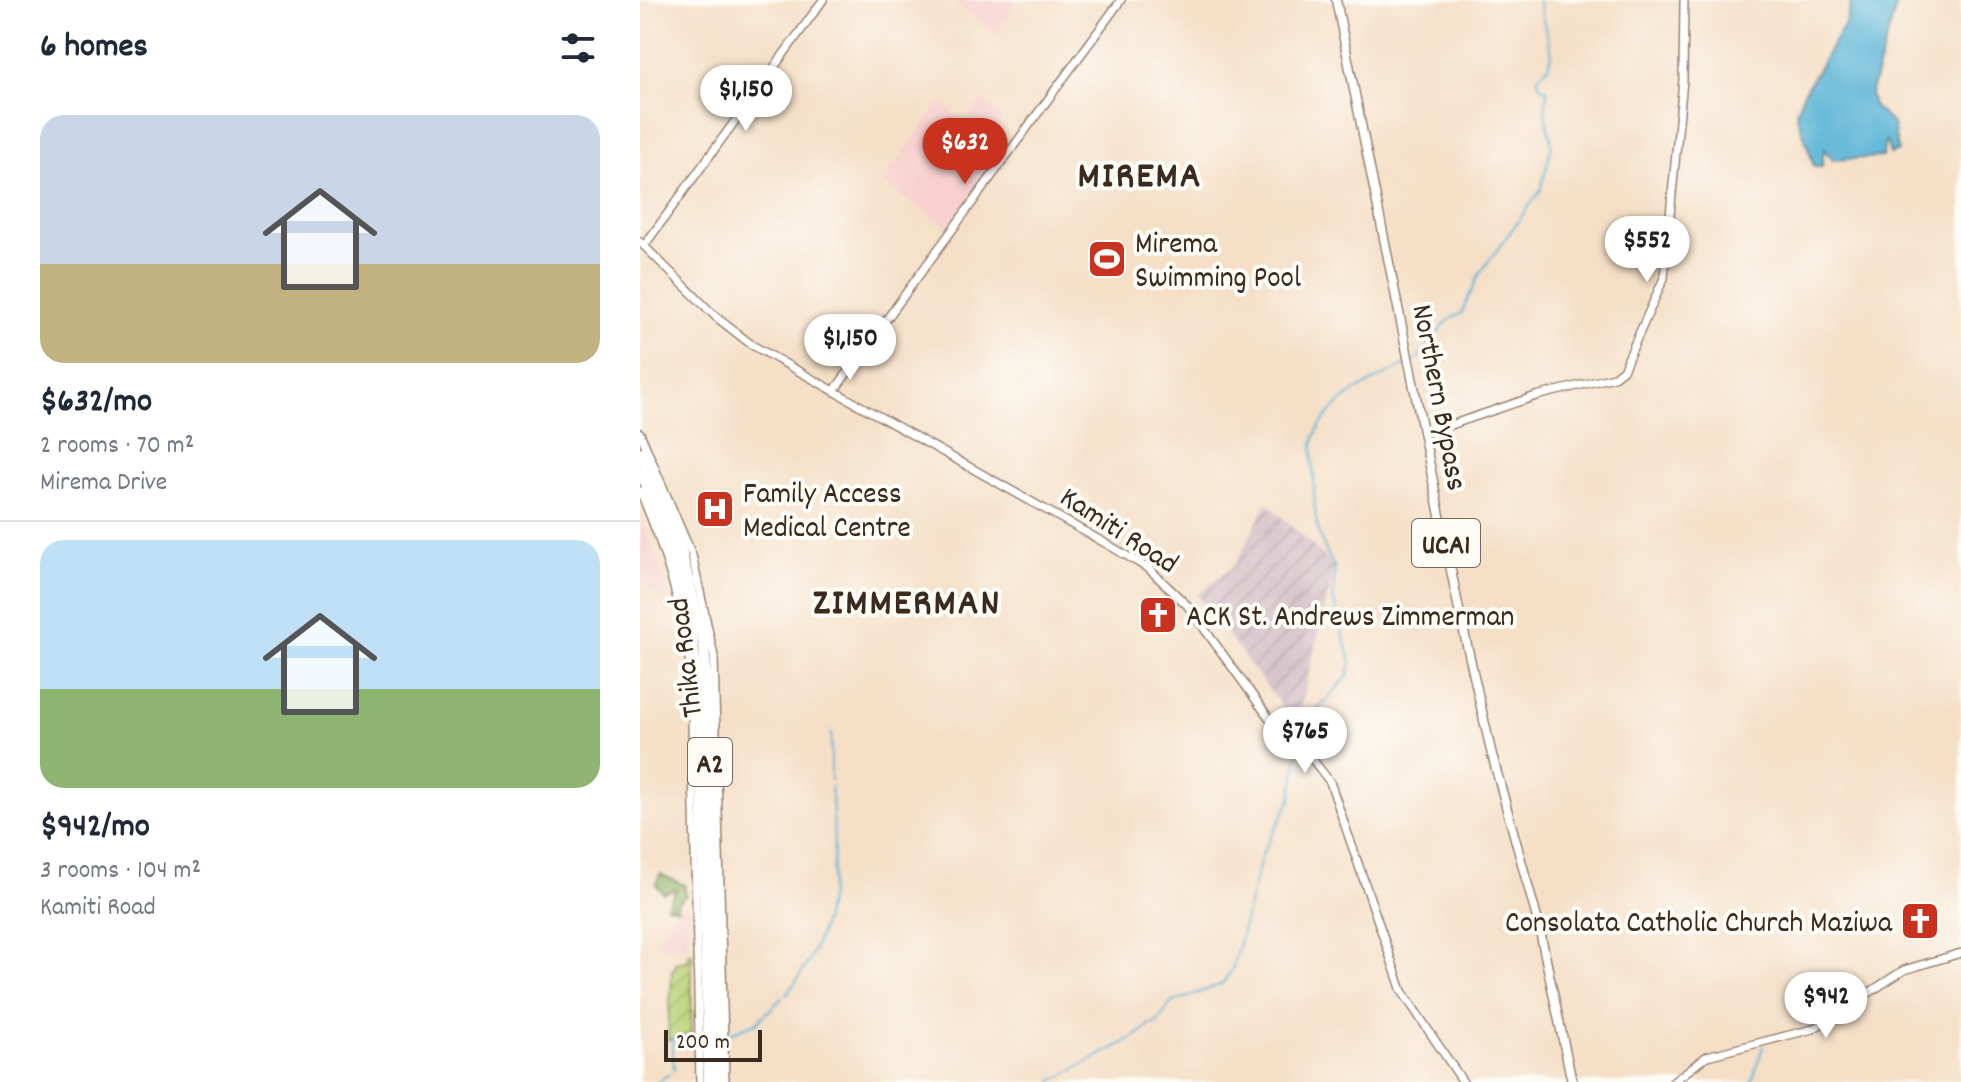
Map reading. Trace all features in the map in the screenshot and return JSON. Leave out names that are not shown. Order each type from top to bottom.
[{"type":"highway","name":"Thika Road","points":[[640,452],[681,550],[704,645],[709,718],[717,1082]]},
{"type":"highway","name":"Thika Road","points":[[640,471],[665,526],[682,578],[698,663],[709,1082]]},
{"type":"main road","points":[[642,244],[823,0]]},
{"type":"main road","points":[[834,391],[1121,0]]},
{"type":"main road","name":"Northern Bypass","points":[[1336,0],[1483,718],[1538,922],[1572,1082]]},
{"type":"main road","points":[[1424,434],[1536,396],[1614,377],[1623,370],[1661,289],[1665,271],[1683,80],[1684,0]]},
{"type":"main road","name":"Kamiti Road","points":[[642,244],[740,337],[1143,566],[1187,605],[1272,722],[1313,760],[1330,782],[1402,991],[1463,1082]]},
{"type":"main road","name":"Thika Road","points":[[640,433],[692,555],[714,656],[725,1082]]},
{"type":"main road","name":"Thika Road","points":[[640,491],[668,560],[681,609],[691,673],[700,1082]]},
{"type":"main road","points":[[1673,1082],[1707,1056],[1815,1028],[1904,970],[1961,953]]},
{"type":"shaded area","points":[[952,0],[1016,0],[996,34]]},
{"type":"shaded area","points":[[981,101],[1003,117],[989,137],[1006,149],[950,228],[882,184],[940,103],[966,122]]},
{"type":"shaded area","points":[[1267,503],[1335,567],[1296,725],[1197,595],[1235,565]]},
{"type":"shaded area","points":[[640,513],[669,595],[664,600],[640,580]]},
{"type":"shaded area","points":[[682,905],[689,909],[687,946],[662,948],[656,937]]},
{"type":"green space","points":[[660,874],[684,885],[686,895],[678,902],[677,909],[667,906],[676,889],[663,893],[656,884]]},
{"type":"green space","points":[[688,953],[692,953],[691,1036],[668,1040],[672,969],[675,969],[675,963],[688,961]]},
{"type":"water","points":[[1852,0],[1898,0],[1870,95],[1873,106],[1893,124],[1898,151],[1890,154],[1886,139],[1882,157],[1833,160],[1824,149],[1822,166],[1814,166],[1796,112],[1804,92],[1845,24]]},
{"type":"waterway","points":[[1413,362],[1441,328],[1461,314],[1480,273],[1541,190],[1552,144],[1545,114],[1547,90],[1539,85],[1538,77],[1548,67],[1552,54],[1538,0]]},
{"type":"waterway","points":[[1299,742],[1303,726],[1348,676],[1351,662],[1333,598],[1335,567],[1320,538],[1316,518],[1315,436],[1342,401],[1406,365]]},
{"type":"waterway","points":[[831,732],[831,780]]},
{"type":"waterway","points":[[1052,1082],[1133,1037],[1148,1025],[1157,1023],[1171,1003],[1222,984],[1232,970],[1262,854],[1291,799],[1299,750]]},
{"type":"waterway","points":[[786,994],[815,948],[830,895],[834,840],[831,786]]},
{"type":"waterway","points":[[727,1034],[756,1023],[782,998]]},
{"type":"waterway","points":[[674,1070],[672,1039],[695,1036]]},
{"type":"waterway","points":[[1752,1082],[1763,1046]]},
{"type":"waterway","points":[[658,1082],[669,1074]]},
{"type":"place","name":"Mirema Swimming Pool","points":[[1107,259]]},
{"type":"place","name":"Family Access Medical Centre","points":[[715,509]]},
{"type":"place","name":"ACK St. Andrews Zimmerman","points":[[1158,615]]},
{"type":"place","name":"Consolata Catholic Church Maziwa","points":[[1920,921]]},
{"type":"district","name":"MIREMA","points":[[1140,173]]},
{"type":"district","name":"ZIMMERMAN","points":[[907,600]]}]
